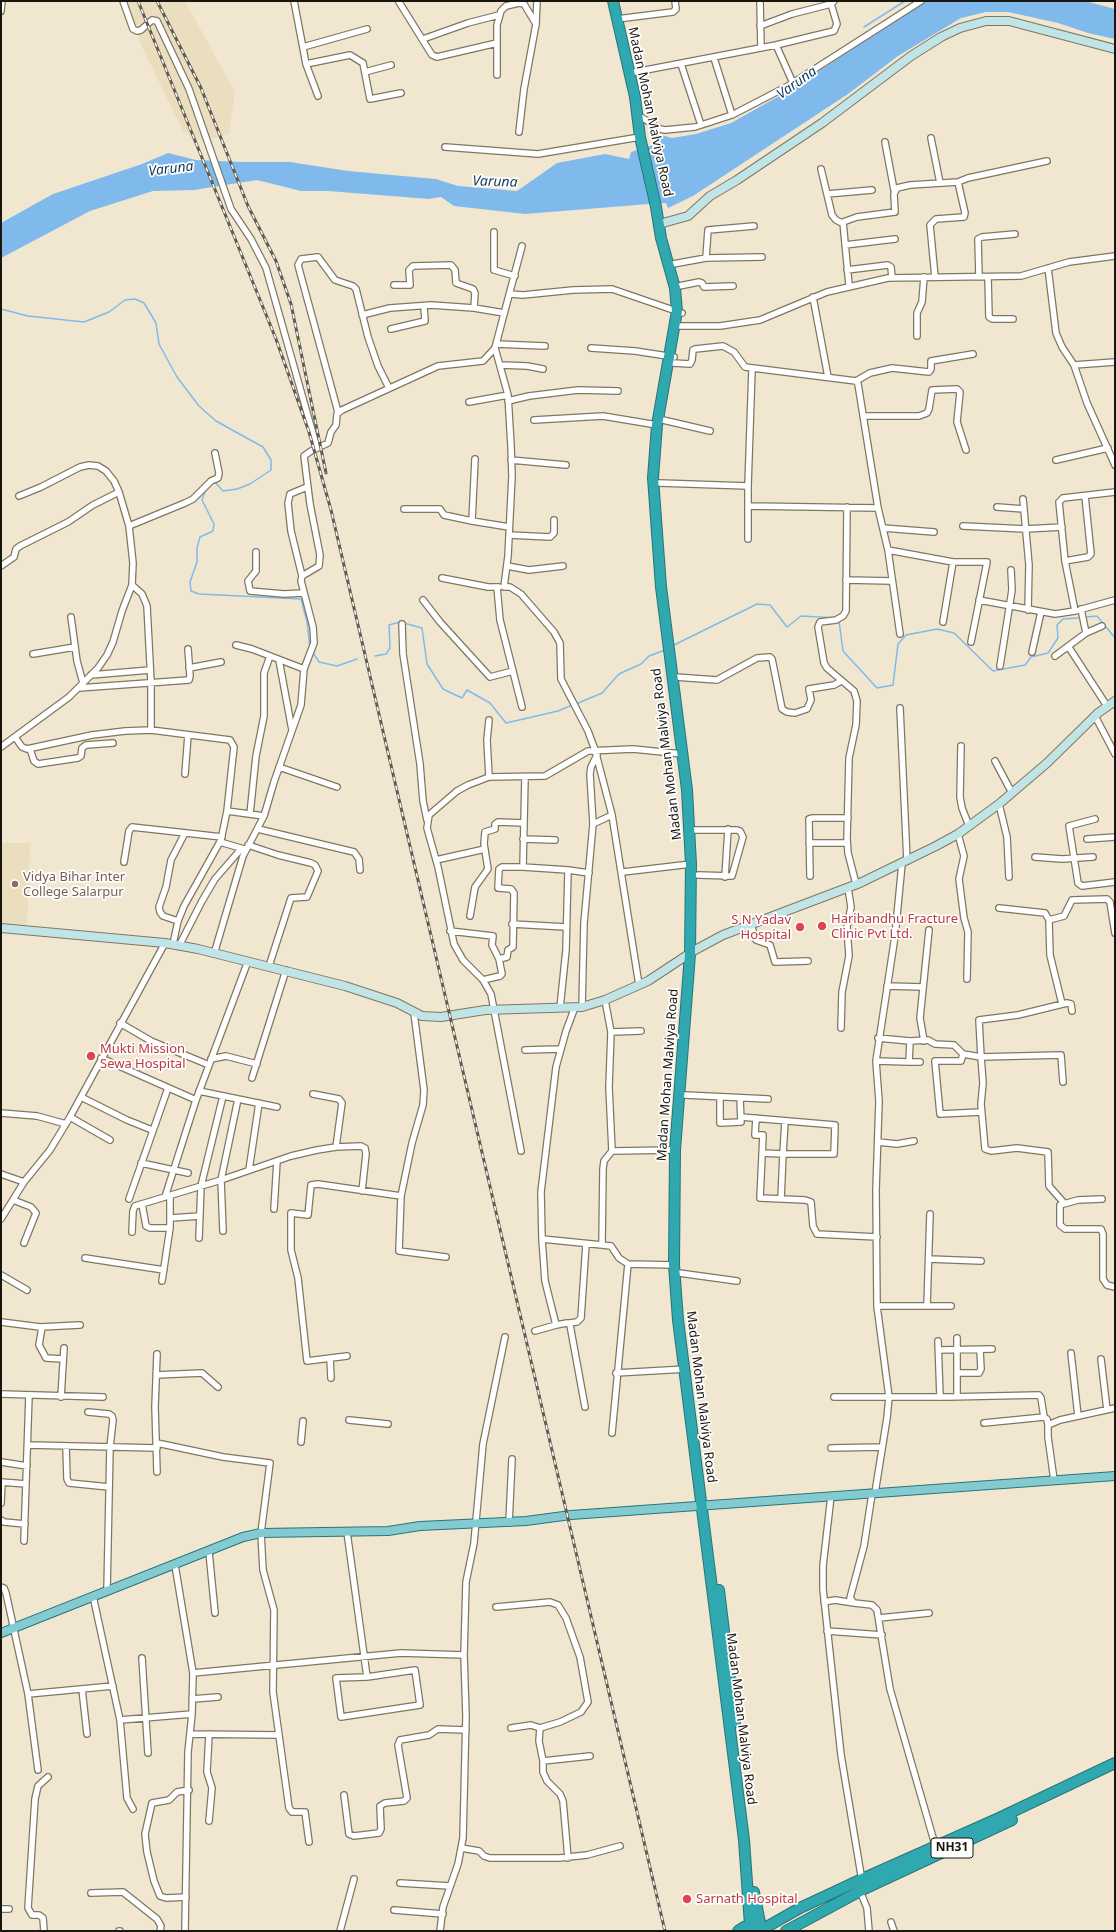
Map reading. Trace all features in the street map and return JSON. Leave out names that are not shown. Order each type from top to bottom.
[{"type":"highway","name":"Madan Mohan Malviya Road","points":[[613,1],[630,73],[638,115],[640,137],[660,226],[661,238],[679,312],[660,423],[653,478],[670,654],[693,830],[693,952]]},
{"type":"highway","name":"Madan Mohan Malviya Road","points":[[660,226],[665,236],[679,286],[680,326],[672,359]]},
{"type":"highway","name":"Madan Mohan Malviya Road","points":[[660,423],[659,483],[668,635]]},
{"type":"highway","name":"Madan Mohan Malviya Road","points":[[670,654],[687,755],[698,875],[693,952],[675,1150],[678,1320],[705,1505],[744,1840],[750,1925]]},
{"type":"highway","points":[[693,952],[676,1269],[705,1505],[731,1682],[755,1904],[763,1929]]},
{"type":"highway","name":"NH31","points":[[788,1929],[862,1886],[1115,1763]]},
{"type":"highway","name":"NH31","points":[[937,1850],[1115,1771]]},
{"type":"highway","name":"NH31","points":[[763,1929],[800,1908],[862,1886]]},
{"type":"highway","points":[[738,1931],[750,1925],[763,1929]]},
{"type":"main road","points":[[1,1633],[209,1552],[243,1537],[261,1533],[347,1532],[475,1525],[571,1515],[1115,1476]]},
{"type":"street","points":[[1,11],[2,1]]},
{"type":"street","points":[[123,1],[133,29],[137,31],[141,30],[152,20],[157,21],[189,89],[231,209],[251,239],[266,268],[317,448]]},
{"type":"street","points":[[294,1],[306,64],[318,96]]},
{"type":"street","points":[[519,132],[524,89],[536,24],[537,1]]},
{"type":"street","points":[[617,19],[673,12],[676,9],[675,1]]},
{"type":"street","points":[[760,1],[761,48]]},
{"type":"street","points":[[638,115],[660,129],[665,130],[701,125],[732,115],[793,83],[921,1]]},
{"type":"street","points":[[399,2],[432,55],[440,58],[497,43]]},
{"type":"street","points":[[497,75],[499,15],[506,6],[519,2],[526,6],[536,24]]},
{"type":"street","points":[[630,73],[776,45],[834,31],[838,24],[832,2],[792,14],[760,26]]},
{"type":"street","points":[[423,39],[468,23],[499,15]]},
{"type":"street","points":[[660,226],[688,216],[710,196],[737,180],[822,123],[911,56],[941,37],[960,28],[986,21],[1009,21],[1115,48]]},
{"type":"street","points":[[303,47],[367,29]]},
{"type":"street","points":[[776,45],[793,83]]},
{"type":"street","points":[[306,64],[350,55],[362,61],[370,99],[401,93]]},
{"type":"street","points":[[714,58],[732,115]]},
{"type":"street","points":[[681,64],[701,125]]},
{"type":"street","points":[[365,72],[391,65]]},
{"type":"street","points":[[445,147],[538,154],[640,137]]},
{"type":"street","points":[[931,138],[940,183]]},
{"type":"street","points":[[821,169],[834,219],[842,223],[857,217],[895,212],[894,190],[885,142]]},
{"type":"street","points":[[894,190],[910,185],[958,182],[968,178],[1047,161]]},
{"type":"street","points":[[935,277],[930,225],[936,219],[964,218],[965,213],[958,182]]},
{"type":"street","points":[[827,194],[872,190]]},
{"type":"street","points":[[842,223],[849,285]]},
{"type":"street","points":[[706,258],[708,230],[754,226]]},
{"type":"street","points":[[494,232],[494,270],[515,276]]},
{"type":"street","points":[[979,277],[978,239],[982,237],[1015,234]]},
{"type":"street","points":[[844,245],[895,239]]},
{"type":"street","points":[[338,412],[376,396],[389,388],[438,366],[483,361],[496,346],[522,246]]},
{"type":"street","points":[[680,326],[720,326],[760,320],[813,297],[849,285],[892,278],[1021,276],[1069,262],[1115,256]]},
{"type":"street","points":[[673,264],[706,258],[762,257]]},
{"type":"street","points":[[302,576],[315,570],[319,566],[320,561],[307,487],[304,456],[328,443],[331,432],[336,425],[338,412],[298,265],[299,260],[318,258],[335,280],[353,286],[358,293],[362,315],[378,366],[389,388]]},
{"type":"street","points":[[394,285],[410,285],[409,270],[413,266],[451,265],[455,270],[456,283],[473,290],[475,293],[474,308]]},
{"type":"street","points":[[847,270],[888,265],[891,267],[892,278]]},
{"type":"street","points":[[1048,268],[1056,333],[1062,347],[1074,365],[1087,403],[1115,465]]},
{"type":"street","points":[[917,336],[917,313],[922,302],[924,277]]},
{"type":"street","points":[[988,277],[989,317],[992,319],[1013,319]]},
{"type":"street","points":[[679,286],[699,282],[702,283],[704,287],[733,286]]},
{"type":"street","points":[[510,294],[523,295],[573,290],[612,289],[679,312]]},
{"type":"street","points":[[813,297],[828,377]]},
{"type":"street","points":[[362,315],[390,308],[424,306],[474,308],[504,313]]},
{"type":"street","points":[[392,329],[425,321],[424,306]]},
{"type":"street","points":[[496,346],[545,346]]},
{"type":"street","points":[[496,346],[508,398],[511,460],[507,566],[501,587],[500,620],[522,707]]},
{"type":"street","points":[[591,348],[635,351],[690,364],[693,350],[724,346],[734,352],[742,365],[752,369],[856,381],[870,373],[892,368],[928,372],[931,369],[931,361],[973,354]]},
{"type":"street","points":[[1074,365],[1115,362]]},
{"type":"street","points":[[501,365],[528,366],[543,369]]},
{"type":"street","points":[[748,539],[748,486],[752,369]]},
{"type":"street","points":[[856,381],[878,508],[888,550],[900,634]]},
{"type":"street","points":[[863,416],[918,416],[927,413],[932,390],[957,389],[960,392],[957,422],[966,450]]},
{"type":"street","points":[[469,402],[578,390],[618,391]]},
{"type":"street","points":[[534,420],[603,416],[710,430]]},
{"type":"street","points":[[1056,460],[1108,448]]},
{"type":"street","points":[[129,526],[185,504],[193,499],[211,481],[218,478],[219,473],[215,453]]},
{"type":"street","points":[[472,521],[475,459]]},
{"type":"street","points":[[511,460],[566,465]]},
{"type":"street","points":[[1,747],[79,688],[91,675],[107,655],[132,585],[133,563],[129,526],[119,492],[106,471],[98,466],[90,465],[80,467],[41,488],[19,496]]},
{"type":"street","points":[[659,483],[748,486]]},
{"type":"street","points":[[2,1216],[24,1182],[50,1150],[66,1124],[120,1023],[202,901],[215,879],[245,848],[258,829],[264,816],[304,694],[304,669],[314,643],[301,581],[302,576],[291,531],[288,503],[290,494],[307,487]]},
{"type":"street","points":[[1,566],[14,557],[16,549],[20,546],[68,522],[93,505],[119,492]]},
{"type":"street","points":[[1086,633],[1078,610],[1065,561],[1060,500],[1063,498],[1115,492]]},
{"type":"street","points":[[1065,561],[1088,557],[1091,554],[1085,496]]},
{"type":"street","points":[[1023,499],[1029,565],[1028,610]]},
{"type":"street","points":[[748,506],[878,508]]},
{"type":"street","points":[[997,507],[1024,509]]},
{"type":"street","points":[[847,508],[846,612],[838,619],[822,621],[818,627],[824,663],[841,681],[854,691],[857,707],[854,737],[849,758],[847,843],[856,884]]},
{"type":"street","points":[[404,509],[440,509],[444,515],[509,527]]},
{"type":"street","points":[[509,535],[550,537],[554,533],[554,520]]},
{"type":"street","points":[[963,526],[1026,529],[1062,527]]},
{"type":"street","points":[[882,528],[934,532]]},
{"type":"street","points":[[888,550],[953,562],[986,562],[971,642]]},
{"type":"street","points":[[256,552],[256,571],[248,581],[250,591],[269,593],[304,593]]},
{"type":"street","points":[[943,622],[953,562]]},
{"type":"street","points":[[507,566],[529,570],[564,566]]},
{"type":"street","points":[[1000,666],[1012,590],[1011,570]]},
{"type":"street","points":[[442,578],[488,587],[510,587],[521,594],[560,643],[561,679],[588,731],[596,752],[612,815],[623,872],[639,985]]},
{"type":"street","points":[[846,580],[892,581]]},
{"type":"street","points":[[132,585],[142,594],[147,606],[151,682],[151,730]]},
{"type":"street","points":[[423,600],[440,622],[490,677],[513,671]]},
{"type":"street","points":[[979,600],[1028,610],[1061,614],[1115,600]]},
{"type":"street","points":[[1032,652],[1041,612]]},
{"type":"street","points":[[71,617],[75,647],[83,683]]},
{"type":"street","points":[[402,624],[402,654],[420,764],[423,801],[450,931],[458,953],[483,980],[491,994],[521,1151]]},
{"type":"street","points":[[1055,656],[1086,633],[1102,626]]},
{"type":"street","points":[[236,645],[304,669]]},
{"type":"street","points":[[1068,646],[1108,706]]},
{"type":"street","points":[[33,654],[75,647]]},
{"type":"street","points":[[79,688],[189,680],[188,649]]},
{"type":"street","points":[[250,814],[256,756],[264,716],[264,673],[270,656]]},
{"type":"street","points":[[675,677],[717,680],[757,658],[770,657],[772,659],[782,709],[787,712],[795,713],[807,709],[811,700],[810,690],[834,685],[841,681]]},
{"type":"street","points":[[278,660],[293,730]]},
{"type":"street","points":[[189,668],[221,662]]},
{"type":"street","points":[[91,675],[150,670]]},
{"type":"street","points":[[1,928],[172,944],[286,970],[384,998],[422,1016],[441,1017],[495,1010],[578,1007],[605,1000],[639,985],[723,935],[848,888],[905,862],[958,834],[999,804],[1048,763],[1095,716],[1115,701]]},
{"type":"street","points":[[854,1603],[850,1598],[851,1592],[864,1546],[882,1447],[889,1398],[877,1306],[876,1190],[879,1102],[876,1062],[878,1038],[895,936],[905,862],[900,708]]},
{"type":"street","points":[[1095,716],[1115,754]]},
{"type":"street","points":[[489,720],[487,740],[489,777]]},
{"type":"street","points":[[15,736],[24,749],[98,734],[151,730],[230,740],[232,742],[234,747],[227,811],[221,840],[184,906],[178,921],[172,944]]},
{"type":"street","points":[[185,774],[188,735]]},
{"type":"street","points":[[30,749],[34,761],[38,764],[81,756],[82,748],[86,745],[113,743]]},
{"type":"street","points":[[961,746],[960,796],[962,808],[969,826]]},
{"type":"street","points":[[427,820],[428,815],[457,791],[489,777],[524,777],[550,774],[583,753],[633,749],[682,754]]},
{"type":"street","points":[[556,1325],[545,1281],[541,1192],[543,1164],[556,1067],[560,1049],[578,1007],[593,824],[590,774],[596,752]]},
{"type":"street","points":[[996,761],[1012,793]]},
{"type":"street","points":[[279,767],[337,787]]},
{"type":"street","points":[[523,867],[524,777]]},
{"type":"street","points":[[999,804],[1007,837],[1009,877]]},
{"type":"street","points":[[227,811],[264,816]]},
{"type":"street","points":[[593,824],[612,815]]},
{"type":"street","points":[[810,876],[810,818],[848,818]]},
{"type":"street","points":[[1095,819],[1069,826],[1080,886],[1115,882]]},
{"type":"street","points":[[470,916],[475,887],[488,869],[485,849],[485,832],[495,829],[496,822],[524,823]]},
{"type":"street","points":[[124,862],[129,831],[132,827],[185,833],[221,840],[245,848],[315,865],[318,870],[307,897],[291,898],[269,966]]},
{"type":"street","points":[[258,829],[354,852],[359,859],[360,870]]},
{"type":"street","points":[[693,830],[740,831],[743,837],[733,874],[725,877],[698,875]]},
{"type":"street","points":[[725,877],[728,830]]},
{"type":"street","points":[[178,921],[163,916],[159,907],[166,887],[171,860],[185,833]]},
{"type":"street","points":[[958,834],[964,856],[959,879],[964,918],[968,932],[967,979]]},
{"type":"street","points":[[1087,839],[1115,837]]},
{"type":"street","points":[[523,839],[555,840]]},
{"type":"street","points":[[809,843],[847,843]]},
{"type":"street","points":[[214,954],[245,848]]},
{"type":"street","points":[[436,860],[485,849]]},
{"type":"street","points":[[1035,857],[1093,857]]},
{"type":"street","points":[[623,872],[692,864]]},
{"type":"street","points":[[499,959],[507,957],[508,950],[513,947],[513,891],[498,888],[499,869],[502,867],[523,867],[589,873]]},
{"type":"street","points":[[560,1008],[566,927],[568,870]]},
{"type":"street","points":[[841,1028],[842,992],[849,956],[847,927],[850,907],[848,888]]},
{"type":"street","points":[[1049,920],[1064,916],[1072,900],[1107,899],[1110,902],[1115,933]]},
{"type":"street","points":[[999,908],[1045,913],[1049,920],[1050,955],[1062,1004]]},
{"type":"street","points":[[512,924],[566,927]]},
{"type":"street","points":[[751,924],[756,940],[770,946],[775,962],[808,961]]},
{"type":"street","points":[[924,1041],[920,1018],[929,930]]},
{"type":"street","points":[[450,931],[492,935],[492,945],[499,959],[502,975],[483,980]]},
{"type":"street","points":[[162,1281],[171,1218],[168,1196],[174,1170],[199,1091],[248,961]]},
{"type":"street","points":[[252,1078],[286,970]]},
{"type":"street","points":[[887,986],[923,987]]},
{"type":"street","points":[[602,1245],[602,1169],[604,1161],[612,1151],[609,1087],[611,1032],[605,1000]]},
{"type":"street","points":[[1064,1204],[1048,1186],[1048,1152],[1016,1148],[987,1150],[984,1146],[981,1112],[983,1083],[979,1020],[1018,1015],[1070,1003],[1072,1011]]},
{"type":"street","points":[[414,1013],[424,1076],[424,1098],[401,1196],[399,1251],[446,1257]]},
{"type":"street","points":[[120,1023],[151,1041],[209,1065]]},
{"type":"street","points":[[611,1032],[641,1031]]},
{"type":"street","points":[[878,1038],[910,1041],[928,1040],[934,1044],[954,1045],[962,1054],[981,1057],[1061,1055],[1063,1082]]},
{"type":"street","points":[[909,1062],[910,1041]]},
{"type":"street","points":[[525,1050],[560,1049]]},
{"type":"street","points":[[962,1054],[961,1061],[935,1061],[940,1114],[981,1112]]},
{"type":"street","points":[[212,1058],[226,1056],[256,1064]]},
{"type":"street","points":[[101,1058],[196,1100]]},
{"type":"street","points":[[876,1062],[920,1062]]},
{"type":"street","points":[[128,1199],[168,1088]]},
{"type":"street","points":[[199,1091],[277,1107]]},
{"type":"street","points":[[313,1094],[339,1099],[342,1103],[336,1147]]},
{"type":"street","points":[[685,1095],[768,1099]]},
{"type":"street","points":[[81,1096],[121,1117],[152,1130]]},
{"type":"street","points":[[199,1238],[201,1186],[223,1096]]},
{"type":"street","points":[[720,1097],[720,1123],[741,1122],[740,1098]]},
{"type":"street","points":[[223,1231],[221,1180],[238,1099]]},
{"type":"street","points":[[250,1170],[259,1103]]},
{"type":"street","points":[[1,1114],[37,1116],[66,1124]]},
{"type":"street","points":[[70,1117],[110,1140]]},
{"type":"street","points":[[741,1117],[835,1125],[834,1154],[762,1153]]},
{"type":"street","points":[[756,1118],[755,1134],[763,1135],[760,1198],[805,1200],[811,1202],[813,1226],[817,1234],[877,1237]]},
{"type":"street","points":[[781,1199],[785,1121]]},
{"type":"street","points":[[878,1142],[897,1144],[914,1141]]},
{"type":"street","points":[[132,1232],[133,1208],[311,1151],[336,1147],[361,1146],[365,1148],[366,1154],[362,1191]]},
{"type":"street","points":[[612,1151],[675,1150]]},
{"type":"street","points":[[274,1209],[277,1161]]},
{"type":"street","points":[[141,1163],[188,1173]]},
{"type":"street","points":[[1,1174],[24,1182]]},
{"type":"street","points":[[347,1356],[307,1361],[298,1278],[290,1250],[291,1213],[308,1215],[311,1185],[318,1184],[401,1196]]},
{"type":"street","points":[[1102,1199],[1078,1200],[1060,1205],[1059,1209],[1062,1228],[1101,1229],[1103,1279],[1107,1285],[1115,1287]]},
{"type":"street","points":[[13,1200],[31,1207],[36,1213],[24,1243]]},
{"type":"street","points":[[142,1204],[146,1226],[150,1228],[170,1228]]},
{"type":"street","points":[[927,1306],[930,1214]]},
{"type":"street","points":[[171,1218],[200,1216]]},
{"type":"street","points":[[542,1239],[611,1246],[619,1258],[628,1264],[676,1269],[737,1281]]},
{"type":"street","points":[[535,1331],[556,1325],[577,1322],[580,1318],[586,1244]]},
{"type":"street","points":[[85,1258],[164,1270]]},
{"type":"street","points":[[928,1259],[981,1261]]},
{"type":"street","points":[[612,1433],[616,1373],[628,1264]]},
{"type":"street","points":[[1,1275],[27,1290]]},
{"type":"street","points":[[877,1306],[950,1306]]},
{"type":"street","points":[[1,1322],[42,1327],[80,1325]]},
{"type":"street","points":[[569,1323],[586,1407]]},
{"type":"street","points":[[42,1327],[39,1345],[46,1358],[63,1359]]},
{"type":"street","points":[[440,1931],[442,1914],[461,1848],[464,1821],[466,1730],[464,1655],[466,1582],[474,1543],[483,1444],[504,1337]]},
{"type":"street","points":[[957,1338],[957,1397]]},
{"type":"street","points":[[938,1341],[940,1397]]},
{"type":"street","points":[[61,1397],[64,1348]]},
{"type":"street","points":[[939,1350],[992,1350]]},
{"type":"street","points":[[957,1374],[979,1373],[980,1350]]},
{"type":"street","points":[[1071,1353],[1078,1416]]},
{"type":"street","points":[[157,1354],[157,1472]]},
{"type":"street","points":[[330,1358],[331,1378]]},
{"type":"street","points":[[1101,1360],[1107,1410]]},
{"type":"street","points":[[616,1373],[686,1369]]},
{"type":"street","points":[[156,1375],[202,1373],[218,1386]]},
{"type":"street","points":[[1,1394],[61,1397],[103,1397]]},
{"type":"street","points":[[834,1397],[889,1398],[1039,1395],[1041,1398],[1044,1417],[1047,1419],[1054,1480]]},
{"type":"street","points":[[24,1541],[29,1396]]},
{"type":"street","points":[[1048,1425],[1054,1422],[1115,1408]]},
{"type":"street","points":[[88,1412],[109,1414],[112,1416],[107,1591]]},
{"type":"street","points":[[984,1424],[1044,1417]]},
{"type":"street","points":[[349,1420],[388,1424]]},
{"type":"street","points":[[300,1442],[303,1421]]},
{"type":"street","points":[[28,1445],[110,1447],[157,1446],[270,1463],[261,1533],[263,1570],[274,1610],[273,1692],[289,1808],[292,1812],[305,1812],[309,1842]]},
{"type":"street","points":[[66,1446],[67,1479],[69,1483],[109,1487]]},
{"type":"street","points":[[831,1448],[882,1447]]},
{"type":"street","points":[[509,1522],[512,1460]]},
{"type":"street","points":[[1,1462],[27,1466]]},
{"type":"street","points":[[1,1503],[2,1482],[26,1484]]},
{"type":"street","points":[[830,1496],[823,1566],[824,1602],[841,1755],[862,1886],[867,1908],[869,1931]]},
{"type":"street","points":[[1,1520],[4,1522],[25,1524]]},
{"type":"street","points":[[347,1532],[367,1677]]},
{"type":"street","points":[[209,1552],[215,1613]]},
{"type":"street","points":[[175,1565],[193,1673],[185,1931]]},
{"type":"street","points":[[1,1587],[4,1588],[6,1593],[28,1694],[38,1770]]},
{"type":"street","points":[[93,1596],[120,1720],[127,1798],[134,1809]]},
{"type":"street","points":[[824,1602],[835,1600],[875,1606],[879,1618],[890,1689],[937,1850]]},
{"type":"street","points":[[496,1607],[550,1602],[558,1606],[566,1618],[580,1657],[588,1702],[581,1712],[560,1722],[540,1728],[531,1725],[510,1728]]},
{"type":"street","points":[[879,1618],[929,1613]]},
{"type":"street","points":[[827,1631],[882,1635]]},
{"type":"street","points":[[193,1673],[401,1653],[464,1655]]},
{"type":"street","points":[[142,1658],[148,1753]]},
{"type":"street","points":[[415,1670],[420,1705],[341,1717],[336,1678],[367,1677],[415,1670]]},
{"type":"street","points":[[28,1694],[113,1686]]},
{"type":"street","points":[[82,1689],[86,1734]]},
{"type":"street","points":[[192,1699],[218,1697]]},
{"type":"street","points":[[120,1720],[192,1714]]},
{"type":"street","points":[[540,1728],[543,1772],[547,1781],[560,1794],[563,1801],[568,1858]]},
{"type":"street","points":[[344,1795],[349,1834],[354,1836],[379,1833],[381,1829],[380,1806],[385,1803],[404,1801],[407,1798],[398,1745],[400,1740],[429,1736],[438,1729],[466,1730]]},
{"type":"street","points":[[190,1734],[278,1735]]},
{"type":"street","points":[[209,1734],[207,1772],[212,1788],[209,1821]]},
{"type":"street","points":[[543,1761],[590,1756]]},
{"type":"street","points":[[44,1931],[43,1918],[39,1915],[32,1915],[28,1908],[35,1799],[38,1786],[48,1777]]},
{"type":"street","points":[[186,1897],[163,1898],[160,1896],[154,1882],[145,1834],[152,1803],[169,1800],[177,1792],[189,1790]]},
{"type":"street","points":[[461,1848],[479,1851],[484,1856],[490,1858],[568,1858],[587,1855],[620,1846]]},
{"type":"street","points":[[340,1931],[354,1879]]},
{"type":"street","points":[[400,1883],[450,1886]]},
{"type":"street","points":[[90,1893],[123,1892],[157,1919],[161,1926],[160,1931]]},
{"type":"street","points":[[1,1909],[8,1909]]},
{"type":"street","points":[[394,1910],[442,1914]]},
{"type":"street","points":[[892,1922],[894,1931]]},
{"type":"shaded area","points":[[126,1],[185,1],[235,92],[229,134],[202,141],[183,131],[141,45]]},
{"type":"shaded area","name":"Vidya Bihar Inter College Salarpur","points":[[1,843],[30,843],[27,927],[1,926]]},
{"type":"water","name":"Varuna","points":[[926,1],[1085,1],[1115,9],[1115,39],[1088,33],[1058,23],[1008,12],[986,12],[961,18],[898,56],[848,94],[693,196],[668,208],[666,203],[525,214],[454,206],[441,197],[429,199],[328,191],[301,191],[257,180],[194,190],[153,191],[90,211],[1,258],[1,223],[53,194],[142,164],[168,153],[196,160],[290,162],[348,171],[436,179],[458,186],[517,191],[557,163],[605,154],[629,159],[631,152],[656,144],[661,135],[672,138],[696,134],[731,123],[790,90]]},
{"type":"waterway","points":[[864,27],[905,1]]},
{"type":"waterway","points":[[1,309],[28,316],[84,322],[109,312],[125,300],[135,299],[144,303],[156,323],[159,344],[177,377],[199,406],[216,421],[263,447],[271,460],[271,470],[250,484],[237,489],[223,491],[215,482],[210,485]]},
{"type":"waterway","points":[[206,489],[202,500],[214,524],[213,531],[200,537],[197,548],[197,562],[190,582],[191,591],[199,594],[301,599],[307,622],[310,648]]},
{"type":"waterway","points":[[672,646],[757,604],[770,605],[787,627],[801,616],[837,618]]},
{"type":"waterway","points":[[1085,617],[1097,616],[1115,638]]},
{"type":"waterway","points":[[839,621],[843,651],[877,688],[893,685],[898,644],[906,635],[937,629],[954,633],[993,671],[1025,665],[1031,657],[1048,653],[1058,638],[1057,625],[1063,619],[1078,618]]},
{"type":"waterway","points":[[375,656],[386,654],[390,648],[389,625],[400,622],[422,628],[427,664],[443,689],[462,698],[467,690],[490,703],[506,723],[558,711],[572,705]]},
{"type":"waterway","points":[[576,704],[602,693],[619,674],[641,664],[649,656],[665,650]]},
{"type":"waterway","points":[[312,651],[319,662],[337,666],[357,659]]},
{"type":"railway","points":[[138,1],[276,339],[309,432],[331,510],[665,1931]]},
{"type":"railway","points":[[157,1],[201,88],[248,206],[276,261],[291,304],[326,473]]},
{"type":"place","name":"Vidya Bihar Inter College Salarpur","points":[[15,884]]},
{"type":"place","name":"Haribandhu Fracture Clinic Pvt Ltd.","points":[[822,926]]},
{"type":"place","name":"S N Yadav Hospital","points":[[800,927]]},
{"type":"place","name":"Mukti Mission Sewa Hospital","points":[[91,1056]]},
{"type":"place","name":"Sarnath Hospital","points":[[687,1899]]}]
